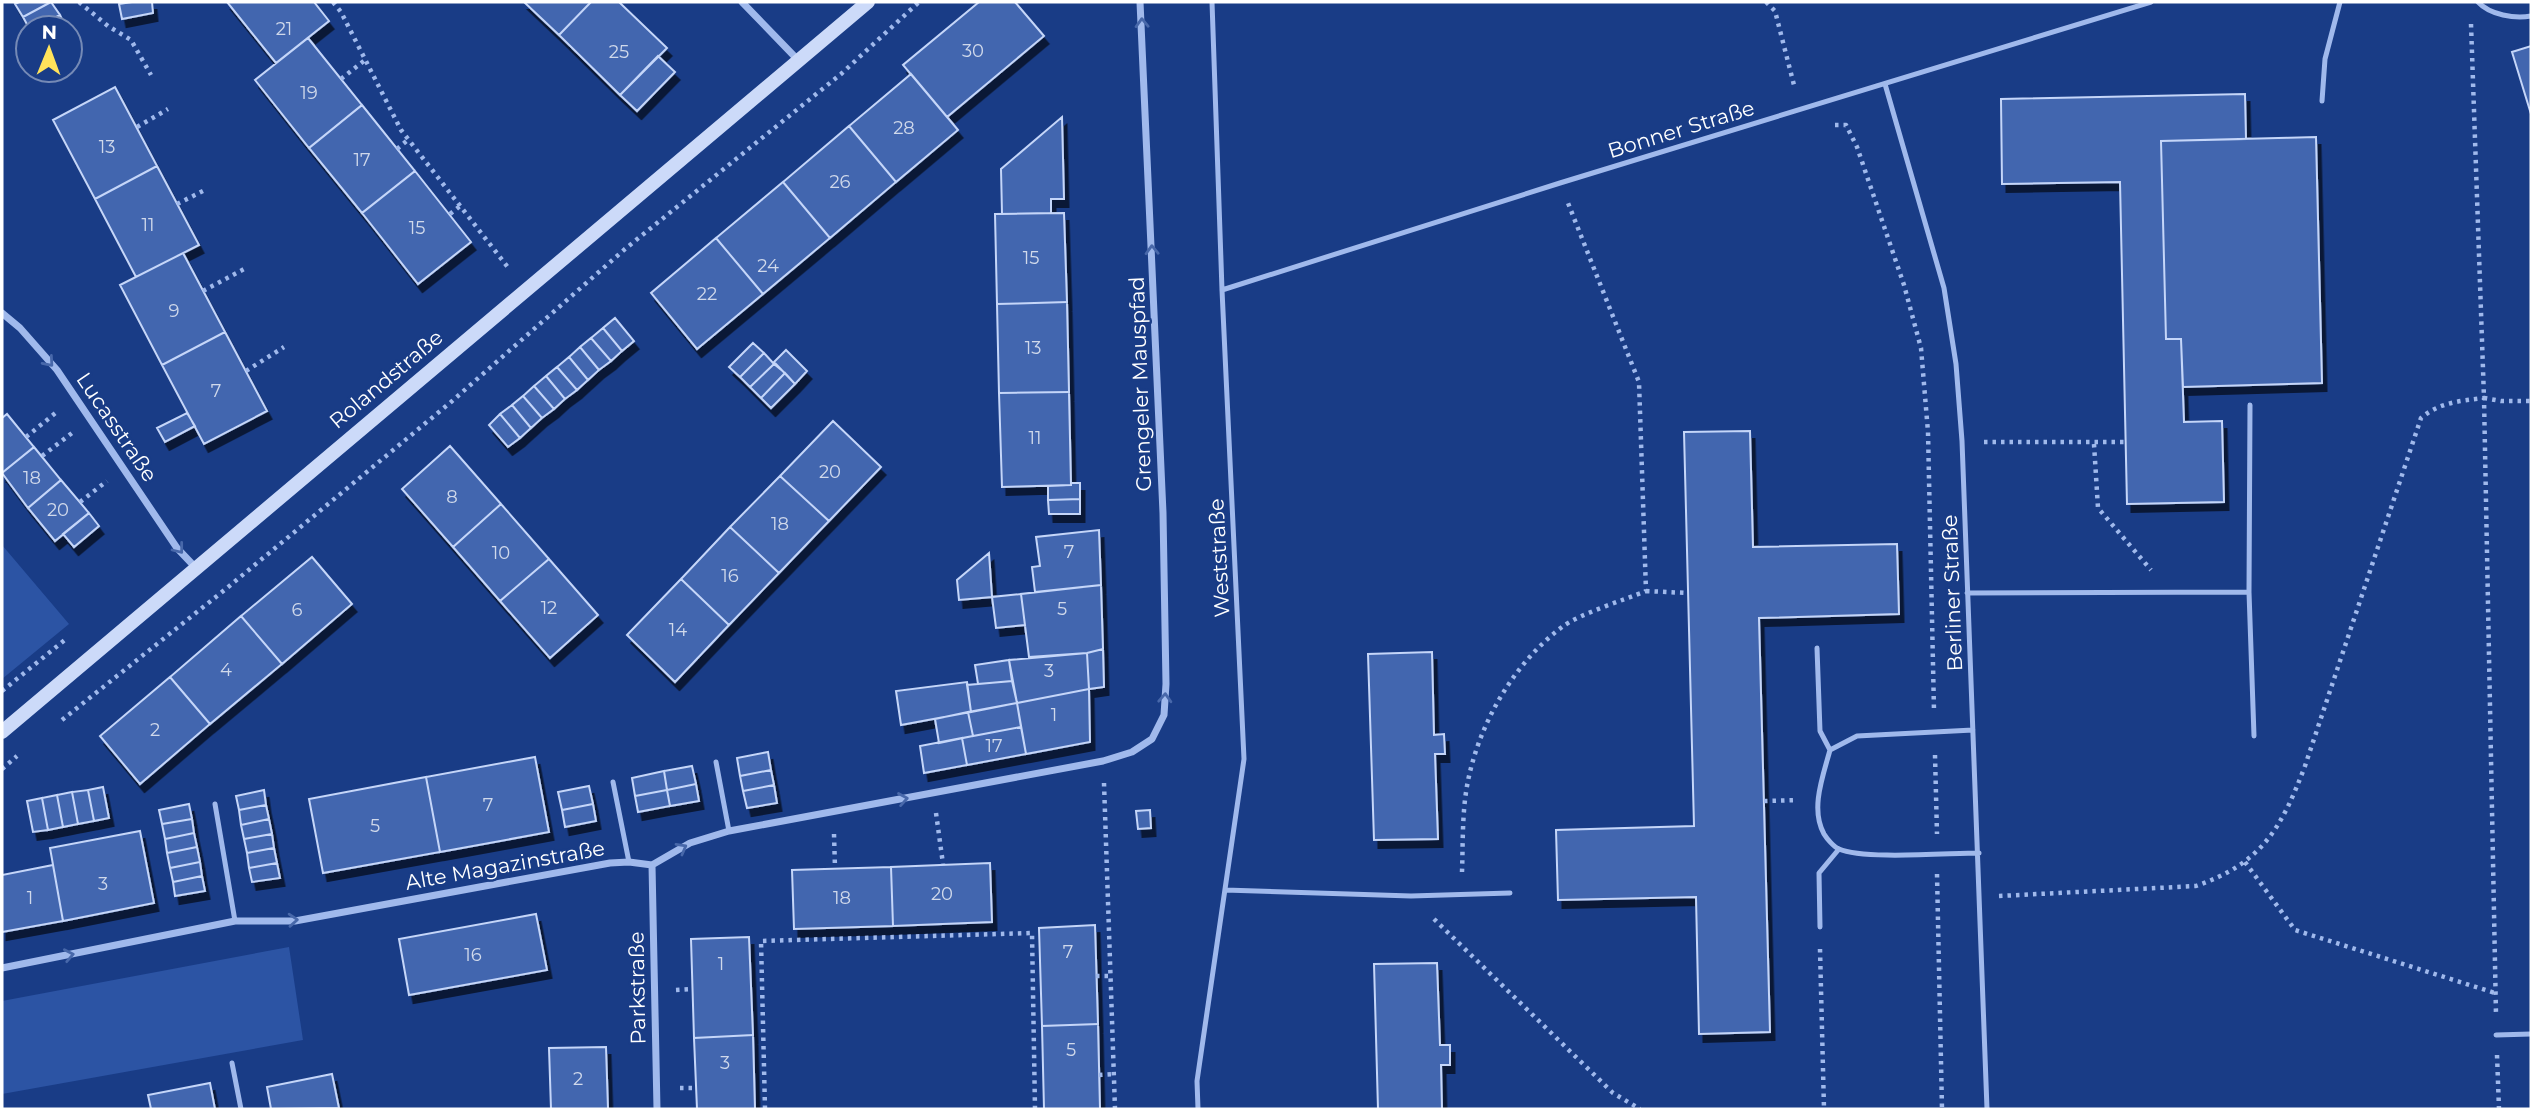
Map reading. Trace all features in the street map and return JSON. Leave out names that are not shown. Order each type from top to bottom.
[{"type":"main road","name":"Rolandstraße","points":[[2,732],[194,567],[868,2]]},
{"type":"street","points":[[742,2],[798,60]]},
{"type":"street","name":"Grengeler Mauspfad","points":[[1103,761],[1132,752],[1152,739],[1164,715],[1166,684],[1163,513],[1140,2]]},
{"type":"street","name":"Lucasstraße","points":[[2,313],[57,370],[177,548],[194,567]]},
{"type":"street","points":[[652,865],[690,843],[729,831],[1103,761]]},
{"type":"street","name":"Alte Magazinstraße","points":[[2,968],[235,921],[295,921],[610,863],[652,865]]},
{"type":"street","name":"Parkstraße","points":[[652,865],[657,1109]]},
{"type":"lane","name":"Weststraße","points":[[1198,1109],[1197,1081],[1244,759],[1222,290],[1212,2]]},
{"type":"lane","name":"Bonner Straße","points":[[1222,290],[1560,183],[2151,2]]},
{"type":"lane","points":[[2322,101],[2325,59],[2340,2]]},
{"type":"lane","points":[[2478,2],[2483,7],[2518,19],[2531,16]]},
{"type":"lane","name":"Berliner Straße","points":[[1885,84],[1944,288],[1956,364],[1962,441],[1987,1109]]},
{"type":"lane","points":[[2250,405],[2249,592],[2254,736]]},
{"type":"lane","points":[[1967,593],[2249,592]]},
{"type":"lane","points":[[1817,648],[1820,731],[1830,750],[1818,807],[1825,837],[1839,849],[1871,854],[1979,853]]},
{"type":"lane","points":[[1830,750],[1857,736],[1973,730]]},
{"type":"lane","points":[[716,762],[729,831]]},
{"type":"lane","points":[[613,782],[629,862]]},
{"type":"lane","points":[[215,804],[235,921]]},
{"type":"lane","points":[[1820,927],[1819,873],[1839,849]]},
{"type":"lane","points":[[1225,890],[1411,896],[1510,894]]},
{"type":"lane","points":[[2496,1035],[2531,1034]]},
{"type":"lane","points":[[233,1063],[241,1109]]},
{"type":"path","points":[[79,2],[108,26],[131,40],[151,75]]},
{"type":"path","points":[[333,2],[341,12],[401,130],[510,271]]},
{"type":"path","points":[[55,726],[227,589],[451,402],[625,249],[841,74],[919,2]]},
{"type":"path","points":[[1766,2],[1775,11],[1792,85]]},
{"type":"path","points":[[2471,15],[2484,398],[2499,1109]]},
{"type":"path","points":[[341,79],[365,60]]},
{"type":"path","points":[[136,127],[168,109]]},
{"type":"path","points":[[1824,125],[1846,125],[1857,147],[1904,285],[1921,348],[1928,432],[1942,1109]]},
{"type":"path","points":[[397,149],[409,139]]},
{"type":"path","points":[[1560,183],[1639,382],[1646,591]]},
{"type":"path","points":[[177,204],[207,189]]},
{"type":"path","points":[[450,214],[460,206]]},
{"type":"path","points":[[203,291],[246,268]]},
{"type":"path","points":[[246,371],[284,347]]},
{"type":"path","points":[[26,437],[75,397]]},
{"type":"path","points":[[2484,398],[2531,401]]},
{"type":"path","points":[[42,456],[90,418]]},
{"type":"path","points":[[1962,441],[2094,444],[2126,442]]},
{"type":"path","points":[[2094,444],[2098,508],[2169,592]]},
{"type":"path","points":[[80,502],[124,468]]},
{"type":"path","points":[[1460,894],[1467,786],[1481,736],[1505,691],[1528,657],[1564,625],[1646,591],[1688,593]]},
{"type":"path","points":[[2,769],[23,752]]},
{"type":"path","points":[[1103,761],[1115,1109]]},
{"type":"path","points":[[933,794],[943,864]]},
{"type":"path","points":[[1764,801],[1819,799]]},
{"type":"path","points":[[833,811],[835,868]]},
{"type":"path","points":[[2245,862],[2295,930],[2495,993]]},
{"type":"path","points":[[1411,896],[1613,1093],[1640,1109]]},
{"type":"path","points":[[1820,927],[1824,1109]]},
{"type":"path","points":[[765,1109],[761,941],[1032,933],[1035,1109]]},
{"type":"path","points":[[1096,976],[1111,976]]},
{"type":"path","points":[[1099,1075],[1114,1074]]},
{"type":"shaded area","points":[[2,545],[69,624],[2,679]]},
{"type":"shaded area","points":[[289,947],[303,1040],[2,1094],[2,1001]]},
{"type":"building","points":[[51,2],[29,14],[21,14],[15,4]]},
{"type":"building","points":[[51,2],[59,14],[29,14]]},
{"type":"building","points":[[152,2],[153,13],[122,19],[119,4]]},
{"type":"building","points":[[227,2],[314,2],[329,21],[276,63]]},
{"type":"building","points":[[524,2],[591,2],[559,35]]},
{"type":"building","points":[[591,2],[619,2],[667,48],[620,95],[559,35]]},
{"type":"building","points":[[979,2],[1015,2],[1044,36],[947,117],[903,65]]},
{"type":"building","points":[[308,38],[362,105],[309,148],[255,80]]},
{"type":"building","points":[[2531,46],[2531,114],[2512,52]]},
{"type":"building","points":[[658,56],[675,72],[637,111],[620,95]]},
{"type":"building","points":[[911,74],[958,130],[896,182],[849,126]]},
{"type":"building","points":[[115,87],[157,166],[95,199],[53,120]]},
{"type":"building","points":[[2245,94],[2246,139],[2161,141],[2166,339],[2181,339],[2184,422],[2222,421],[2224,502],[2127,504],[2120,182],[2002,184],[2001,99]]},
{"type":"building","points":[[362,105],[415,171],[362,213],[309,148]]},
{"type":"building","points":[[1062,117],[1064,199],[1051,199],[1051,213],[1002,214],[1001,169]]},
{"type":"building","points":[[849,126],[896,182],[830,238],[783,182]]},
{"type":"building","points":[[2316,137],[2322,383],[2183,387],[2181,339],[2166,339],[2161,141]]},
{"type":"building","points":[[157,166],[199,245],[136,277],[95,199]]},
{"type":"building","points":[[415,171],[471,242],[418,284],[362,213]]},
{"type":"building","points":[[783,182],[830,238],[763,294],[716,238]]},
{"type":"building","points":[[1064,213],[1067,302],[997,304],[995,214]]},
{"type":"building","points":[[716,238],[763,294],[697,349],[651,293]]},
{"type":"building","points":[[183,253],[225,332],[162,365],[120,285]]},
{"type":"building","points":[[1067,302],[1069,392],[999,393],[997,304]]},
{"type":"building","points":[[615,318],[634,341],[622,351],[603,328]]},
{"type":"building","points":[[603,328],[622,351],[611,361],[591,338]]},
{"type":"building","points":[[225,332],[267,411],[204,444],[162,365]]},
{"type":"building","points":[[591,338],[611,361],[599,370],[580,347]]},
{"type":"building","points":[[753,343],[764,353],[740,377],[729,367]]},
{"type":"building","points":[[580,347],[599,370],[588,380],[569,357]]},
{"type":"building","points":[[786,350],[807,371],[795,384],[774,362]]},
{"type":"building","points":[[764,353],[774,364],[750,387],[740,377]]},
{"type":"building","points":[[569,357],[588,380],[577,390],[557,367]]},
{"type":"building","points":[[774,364],[785,373],[761,398],[750,387]]},
{"type":"building","points":[[557,367],[577,390],[565,399],[546,376]]},
{"type":"building","points":[[785,373],[795,384],[771,408],[761,398]]},
{"type":"building","points":[[546,376],[565,399],[554,409],[534,386]]},
{"type":"building","points":[[534,386],[554,409],[542,418],[523,396]]},
{"type":"building","points":[[1069,392],[1071,485],[1002,487],[999,393]]},
{"type":"building","points":[[523,396],[542,418],[531,428],[512,405]]},
{"type":"building","points":[[512,405],[531,428],[520,438],[500,414]]},
{"type":"building","points":[[187,413],[195,426],[165,442],[157,428]]},
{"type":"building","points":[[7,414],[34,447],[2,473],[2,418]]},
{"type":"building","points":[[500,414],[520,438],[508,447],[489,425]]},
{"type":"building","points":[[833,421],[881,467],[829,521],[780,476]]},
{"type":"building","points":[[1750,431],[1753,547],[1897,544],[1899,614],[1759,618],[1770,1032],[1699,1034],[1696,897],[1558,900],[1556,830],[1694,826],[1684,432]]},
{"type":"building","points":[[450,446],[501,504],[453,547],[402,489]]},
{"type":"building","points":[[34,447],[61,480],[28,508],[2,473]]},
{"type":"building","points":[[780,476],[829,521],[779,573],[730,527]]},
{"type":"building","points":[[61,480],[89,513],[55,541],[28,508]]},
{"type":"building","points":[[1080,483],[1080,499],[1048,500],[1048,486]]},
{"type":"building","points":[[1080,499],[1080,514],[1049,514],[1048,500]]},
{"type":"building","points":[[501,504],[549,559],[500,601],[453,547]]},
{"type":"building","points":[[89,513],[99,526],[74,547],[63,534]]},
{"type":"building","points":[[730,527],[779,573],[729,625],[681,579]]},
{"type":"building","points":[[1099,530],[1101,585],[1035,592],[1032,567],[1040,566],[1036,537]]},
{"type":"building","points":[[989,553],[992,597],[959,600],[957,580]]},
{"type":"building","points":[[312,557],[352,604],[282,664],[241,616]]},
{"type":"building","points":[[549,559],[598,615],[550,658],[500,601]]},
{"type":"building","points":[[681,579],[729,625],[675,682],[627,635]]},
{"type":"building","points":[[1101,585],[1103,649],[1087,653],[1029,657],[1021,594]]},
{"type":"building","points":[[1021,594],[1025,625],[996,628],[992,597]]},
{"type":"building","points":[[241,616],[282,664],[210,724],[170,677]]},
{"type":"building","points":[[1103,649],[1104,687],[1089,689],[1087,653]]},
{"type":"building","points":[[1432,652],[1434,735],[1444,734],[1445,754],[1435,754],[1438,839],[1374,840],[1368,654]]},
{"type":"building","points":[[1087,653],[1089,689],[1017,703],[1009,660]]},
{"type":"building","points":[[1009,660],[1012,681],[978,684],[975,665]]},
{"type":"building","points":[[170,677],[210,724],[140,784],[100,736]]},
{"type":"building","points":[[1012,681],[1017,703],[971,712],[967,685]]},
{"type":"building","points":[[967,682],[971,712],[901,725],[896,691]]},
{"type":"building","points":[[1089,689],[1090,742],[1026,754],[1017,703]]},
{"type":"building","points":[[1017,703],[1021,727],[973,736],[968,712]]},
{"type":"building","points":[[968,712],[973,736],[939,743],[935,719]]},
{"type":"building","points":[[1021,727],[1026,754],[967,765],[962,738]]},
{"type":"building","points":[[962,738],[967,765],[924,773],[920,746]]},
{"type":"building","points":[[768,752],[771,770],[740,776],[737,758]]},
{"type":"building","points":[[535,757],[549,832],[440,852],[426,777]]},
{"type":"building","points":[[692,766],[696,784],[667,790],[664,771]]},
{"type":"building","points":[[771,770],[774,785],[743,791],[740,776]]},
{"type":"building","points":[[664,771],[667,790],[635,796],[632,778]]},
{"type":"building","points":[[426,777],[440,852],[323,873],[309,799]]},
{"type":"building","points":[[696,784],[699,801],[670,806],[667,790]]},
{"type":"building","points":[[774,785],[777,803],[747,808],[743,791]]},
{"type":"building","points":[[589,786],[593,804],[562,810],[558,792]]},
{"type":"building","points":[[103,787],[109,818],[94,821],[88,790]]},
{"type":"building","points":[[88,790],[94,821],[78,824],[72,792]]},
{"type":"building","points":[[264,790],[266,805],[239,810],[236,796]]},
{"type":"building","points":[[667,790],[670,806],[638,812],[635,796]]},
{"type":"building","points":[[72,792],[78,824],[63,827],[57,795]]},
{"type":"building","points":[[57,795],[63,827],[48,830],[42,798]]},
{"type":"building","points":[[42,798],[48,830],[33,832],[27,801]]},
{"type":"building","points":[[189,804],[192,819],[162,824],[159,810]]},
{"type":"building","points":[[593,804],[596,821],[565,827],[562,810]]},
{"type":"building","points":[[266,805],[269,819],[241,825],[239,810]]},
{"type":"building","points":[[1150,810],[1151,828],[1138,829],[1136,811]]},
{"type":"building","points":[[192,819],[194,833],[165,839],[162,824]]},
{"type":"building","points":[[269,819],[272,834],[244,839],[241,825]]},
{"type":"building","points":[[140,831],[154,903],[63,921],[50,848]]},
{"type":"building","points":[[194,833],[197,847],[167,853],[165,839]]},
{"type":"building","points":[[272,834],[274,848],[247,853],[244,839]]},
{"type":"building","points":[[197,847],[200,862],[170,868],[167,853]]},
{"type":"building","points":[[274,848],[277,863],[249,868],[247,853]]},
{"type":"building","points":[[200,862],[202,876],[173,882],[170,868]]},
{"type":"building","points":[[277,863],[280,878],[252,882],[249,868]]},
{"type":"building","points":[[990,863],[992,922],[893,926],[891,867]]},
{"type":"building","points":[[53,865],[63,921],[2,932],[2,875]]},
{"type":"building","points":[[891,867],[893,926],[794,929],[792,870]]},
{"type":"building","points":[[202,876],[205,891],[175,896],[173,882]]},
{"type":"building","points":[[536,914],[547,970],[409,995],[399,939]]},
{"type":"building","points":[[1095,925],[1098,1024],[1042,1026],[1039,928]]},
{"type":"building","points":[[749,937],[753,1035],[694,1038],[691,939]]},
{"type":"building","points":[[1437,963],[1440,1045],[1450,1045],[1450,1065],[1441,1065],[1442,1109],[1378,1109],[1374,964]]},
{"type":"building","points":[[1098,1024],[1100,1109],[1044,1109],[1042,1026]]},
{"type":"building","points":[[753,1035],[755,1109],[697,1109],[694,1038]]},
{"type":"building","points":[[606,1047],[608,1109],[551,1109],[549,1048]]},
{"type":"building","points":[[332,1074],[339,1108],[271,1109],[267,1087]]},
{"type":"building","points":[[210,1083],[215,1109],[151,1109],[148,1095]]}]
